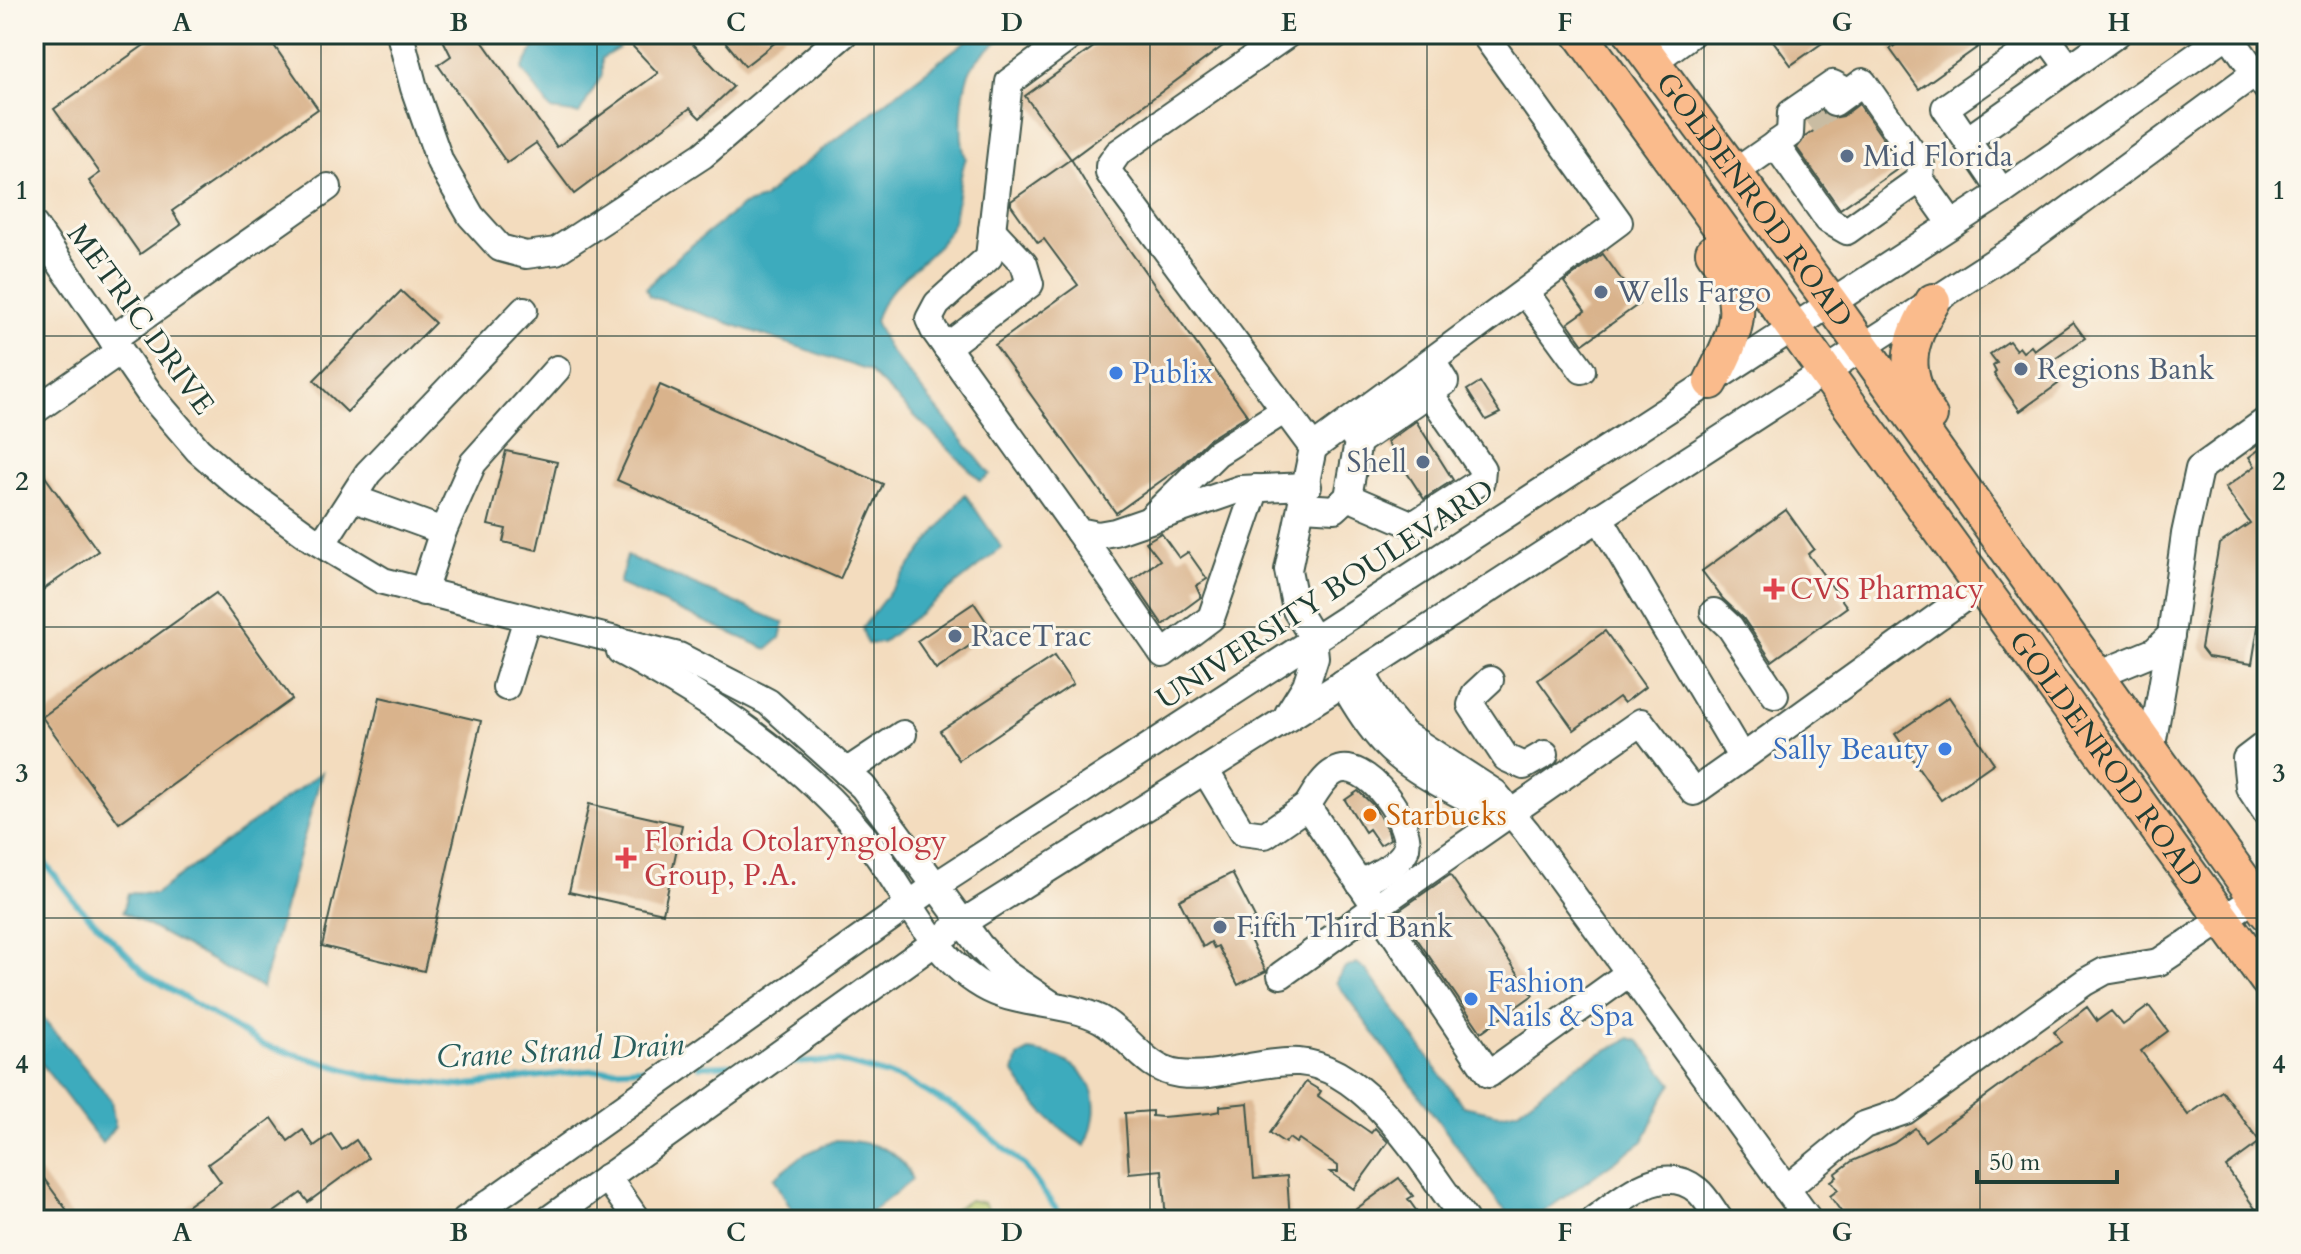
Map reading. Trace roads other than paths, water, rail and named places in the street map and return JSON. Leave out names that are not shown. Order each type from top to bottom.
[{"type":"main road","name":"GOLDENROD ROAD","points":[[1579,34],[2267,980]]},
{"type":"main road","points":[[1579,34],[1650,166],[1728,272],[1735,288],[1738,316],[1731,342],[1711,382]]},
{"type":"main road","name":"GOLDENROD ROAD","points":[[1636,45],[1831,303],[2151,751],[2263,900]]},
{"type":"main road","points":[[1933,301],[1917,327],[1908,367],[1911,383],[1975,484],[1997,538]]},
{"type":"street","points":[[400,34],[414,88],[440,162],[471,216],[500,248],[526,255],[556,251],[703,155],[844,34]]},
{"type":"street","points":[[1074,34],[1009,82],[989,257],[937,304],[929,319],[1163,654],[1211,618],[1256,488]]},
{"type":"street","points":[[1284,720],[1306,685],[1315,657],[1313,638],[1296,610],[1288,570],[1306,496],[1313,448],[1109,173],[1109,166],[1118,153],[1288,34]]},
{"type":"street","points":[[1078,531],[1098,535],[1240,489],[1256,488],[1306,496],[1335,509],[1348,497],[1352,433],[1432,361],[1619,222],[1484,34]]},
{"type":"street","points":[[1636,45],[1691,34]]},
{"type":"street","points":[[1967,140],[2117,34]]},
{"type":"street","points":[[548,1220],[962,923],[1352,677],[2088,199],[2263,75],[2228,34]]},
{"type":"street","name":"UNIVERSITY BOULEVARD","points":[[465,1220],[935,886],[2002,192],[2228,34]]},
{"type":"street","points":[[2002,192],[1945,108],[2047,35],[2069,68]]},
{"type":"street","points":[[1920,179],[1847,231],[1828,220],[1791,133],[1791,113],[1833,84],[1849,93],[1921,165],[1920,179],[1952,224]]},
{"type":"street","points":[[1734,173],[1791,133]]},
{"type":"street","points":[[34,411],[116,345],[328,187]]},
{"type":"street","name":"METRIC DRIVE","points":[[34,225],[150,394],[198,450],[239,486],[322,544],[383,581],[679,656],[768,702],[863,787],[962,923],[1005,973],[1051,1004]]},
{"type":"street","points":[[946,347],[1030,284],[1024,264],[992,230]]},
{"type":"street","points":[[1525,292],[1582,370]]},
{"type":"street","points":[[322,544],[368,473],[524,310]]},
{"type":"street","points":[[1313,448],[1352,433],[1445,382],[1432,361]]},
{"type":"street","points":[[423,592],[443,531],[473,463],[557,369]]},
{"type":"street","points":[[1348,497],[1413,525],[1481,481],[1482,469],[1429,392]]},
{"type":"street","points":[[1148,521],[1217,453],[1285,410]]},
{"type":"street","points":[[2151,751],[2185,534],[2199,469],[2267,420]]},
{"type":"street","points":[[352,498],[443,531]]},
{"type":"street","points":[[1599,517],[1742,758]]},
{"type":"street","points":[[1281,975],[1641,722],[1694,792],[1979,587]]},
{"type":"street","points":[[1714,612],[1730,627],[1775,695]]},
{"type":"street","points":[[506,687],[527,618]]},
{"type":"street","name":"METRIC DRIVE","points":[[582,631],[710,702],[749,730],[821,793],[865,838],[936,941],[962,972],[991,991],[1051,1004]]},
{"type":"street","points":[[2097,675],[2155,651],[2171,635]]},
{"type":"street","points":[[1352,677],[1376,734],[1396,754],[1481,806],[1510,815],[1527,832],[1809,1220]]},
{"type":"street","points":[[1490,680],[1475,694],[1471,705],[1506,758],[1524,766],[1545,754]]},
{"type":"street","points":[[749,730],[768,702]]},
{"type":"street","points":[[846,772],[903,734]]},
{"type":"street","points":[[2260,804],[2246,759],[2264,745]]},
{"type":"street","points":[[1205,770],[1242,832],[1265,835],[1307,806],[1329,775],[1340,769],[1355,768],[1366,774],[1406,830],[1408,843],[1398,860],[1360,884]]},
{"type":"street","points":[[1307,806],[1489,1074],[1629,973]]},
{"type":"street","points":[[1786,1189],[1864,1125],[1905,1111],[2085,982],[2105,971],[2159,962],[2222,918],[2263,900]]},
{"type":"street","points":[[1051,1004],[1101,1020],[1145,1058],[1178,1074],[1299,1062],[1335,1071],[1373,1100],[1465,1220]]},
{"type":"street","points":[[607,1177],[637,1219]]},
{"type":"street","points":[[1593,1220],[1648,1182],[1672,1179],[1697,1190],[1720,1220]]},
{"type":"water","points":[[541,34],[615,34],[619,48],[602,58],[602,75],[579,114],[551,110],[522,69]]},
{"type":"water","points":[[975,34],[1009,34],[977,60],[966,83],[962,124],[966,158],[952,224],[940,243],[888,295],[875,321],[887,347],[990,474],[981,481],[869,371],[649,296],[646,288],[678,256],[743,205],[763,199],[783,180]]},
{"type":"water","points":[[965,494],[1002,548],[882,643],[867,644],[862,628]]},
{"type":"water","points":[[627,556],[784,623],[780,638],[767,649],[619,584]]},
{"type":"water","points":[[322,772],[262,988],[123,912],[128,893],[155,894]]},
{"type":"water","points":[[1357,963],[1367,971],[1463,1106],[1500,1114],[1518,1110],[1574,1067],[1630,1038],[1639,1041],[1672,1084],[1643,1141],[1535,1218],[1515,1219],[1501,1206],[1336,982],[1344,969]]},
{"type":"water","points":[[34,1007],[111,1100],[115,1126],[102,1143],[34,1054]]},
{"type":"water","points":[[1029,1051],[1066,1061],[1088,1081],[1095,1110],[1085,1146],[1045,1114],[1014,1072],[1018,1057]]},
{"type":"water","points":[[836,1140],[871,1144],[892,1153],[907,1169],[912,1180],[861,1220],[797,1220],[774,1178],[803,1155]]},
{"type":"waterway","name":"Crane Strand Drain","points":[[34,849],[76,903],[147,975],[263,1045],[372,1077],[459,1086],[584,1071],[664,1067]]},
{"type":"waterway","name":"Crane Strand Drain","points":[[783,1063],[838,1061],[902,1079],[961,1111],[1024,1165],[1064,1220]]},
{"type":"waterway","name":"Crane Strand Drain","points":[[699,1066],[748,1064]]},
{"type":"tunnel","points":[[1807,122],[1834,103]]},
{"type":"place","name":"Mid Florida","points":[[1847,156]]},
{"type":"place","name":"Wells Fargo","points":[[1601,292]]},
{"type":"place","name":"Regions Bank","points":[[2021,369]]},
{"type":"place","name":"Publix","points":[[1116,373]]},
{"type":"place","name":"Shell","points":[[1423,462]]},
{"type":"place","name":"CVS Pharmacy","points":[[1774,589]]},
{"type":"place","name":"RaceTrac","points":[[955,636]]},
{"type":"place","name":"Sally Beauty","points":[[1945,749]]},
{"type":"place","name":"Starbucks","points":[[1370,815]]},
{"type":"place","name":"Florida Otolaryngology Group, P.A.","points":[[626,858]]},
{"type":"place","name":"Fifth Third Bank","points":[[1220,927]]},
{"type":"place","name":"Fashion Nails & Spa","points":[[1471,999]]}]
